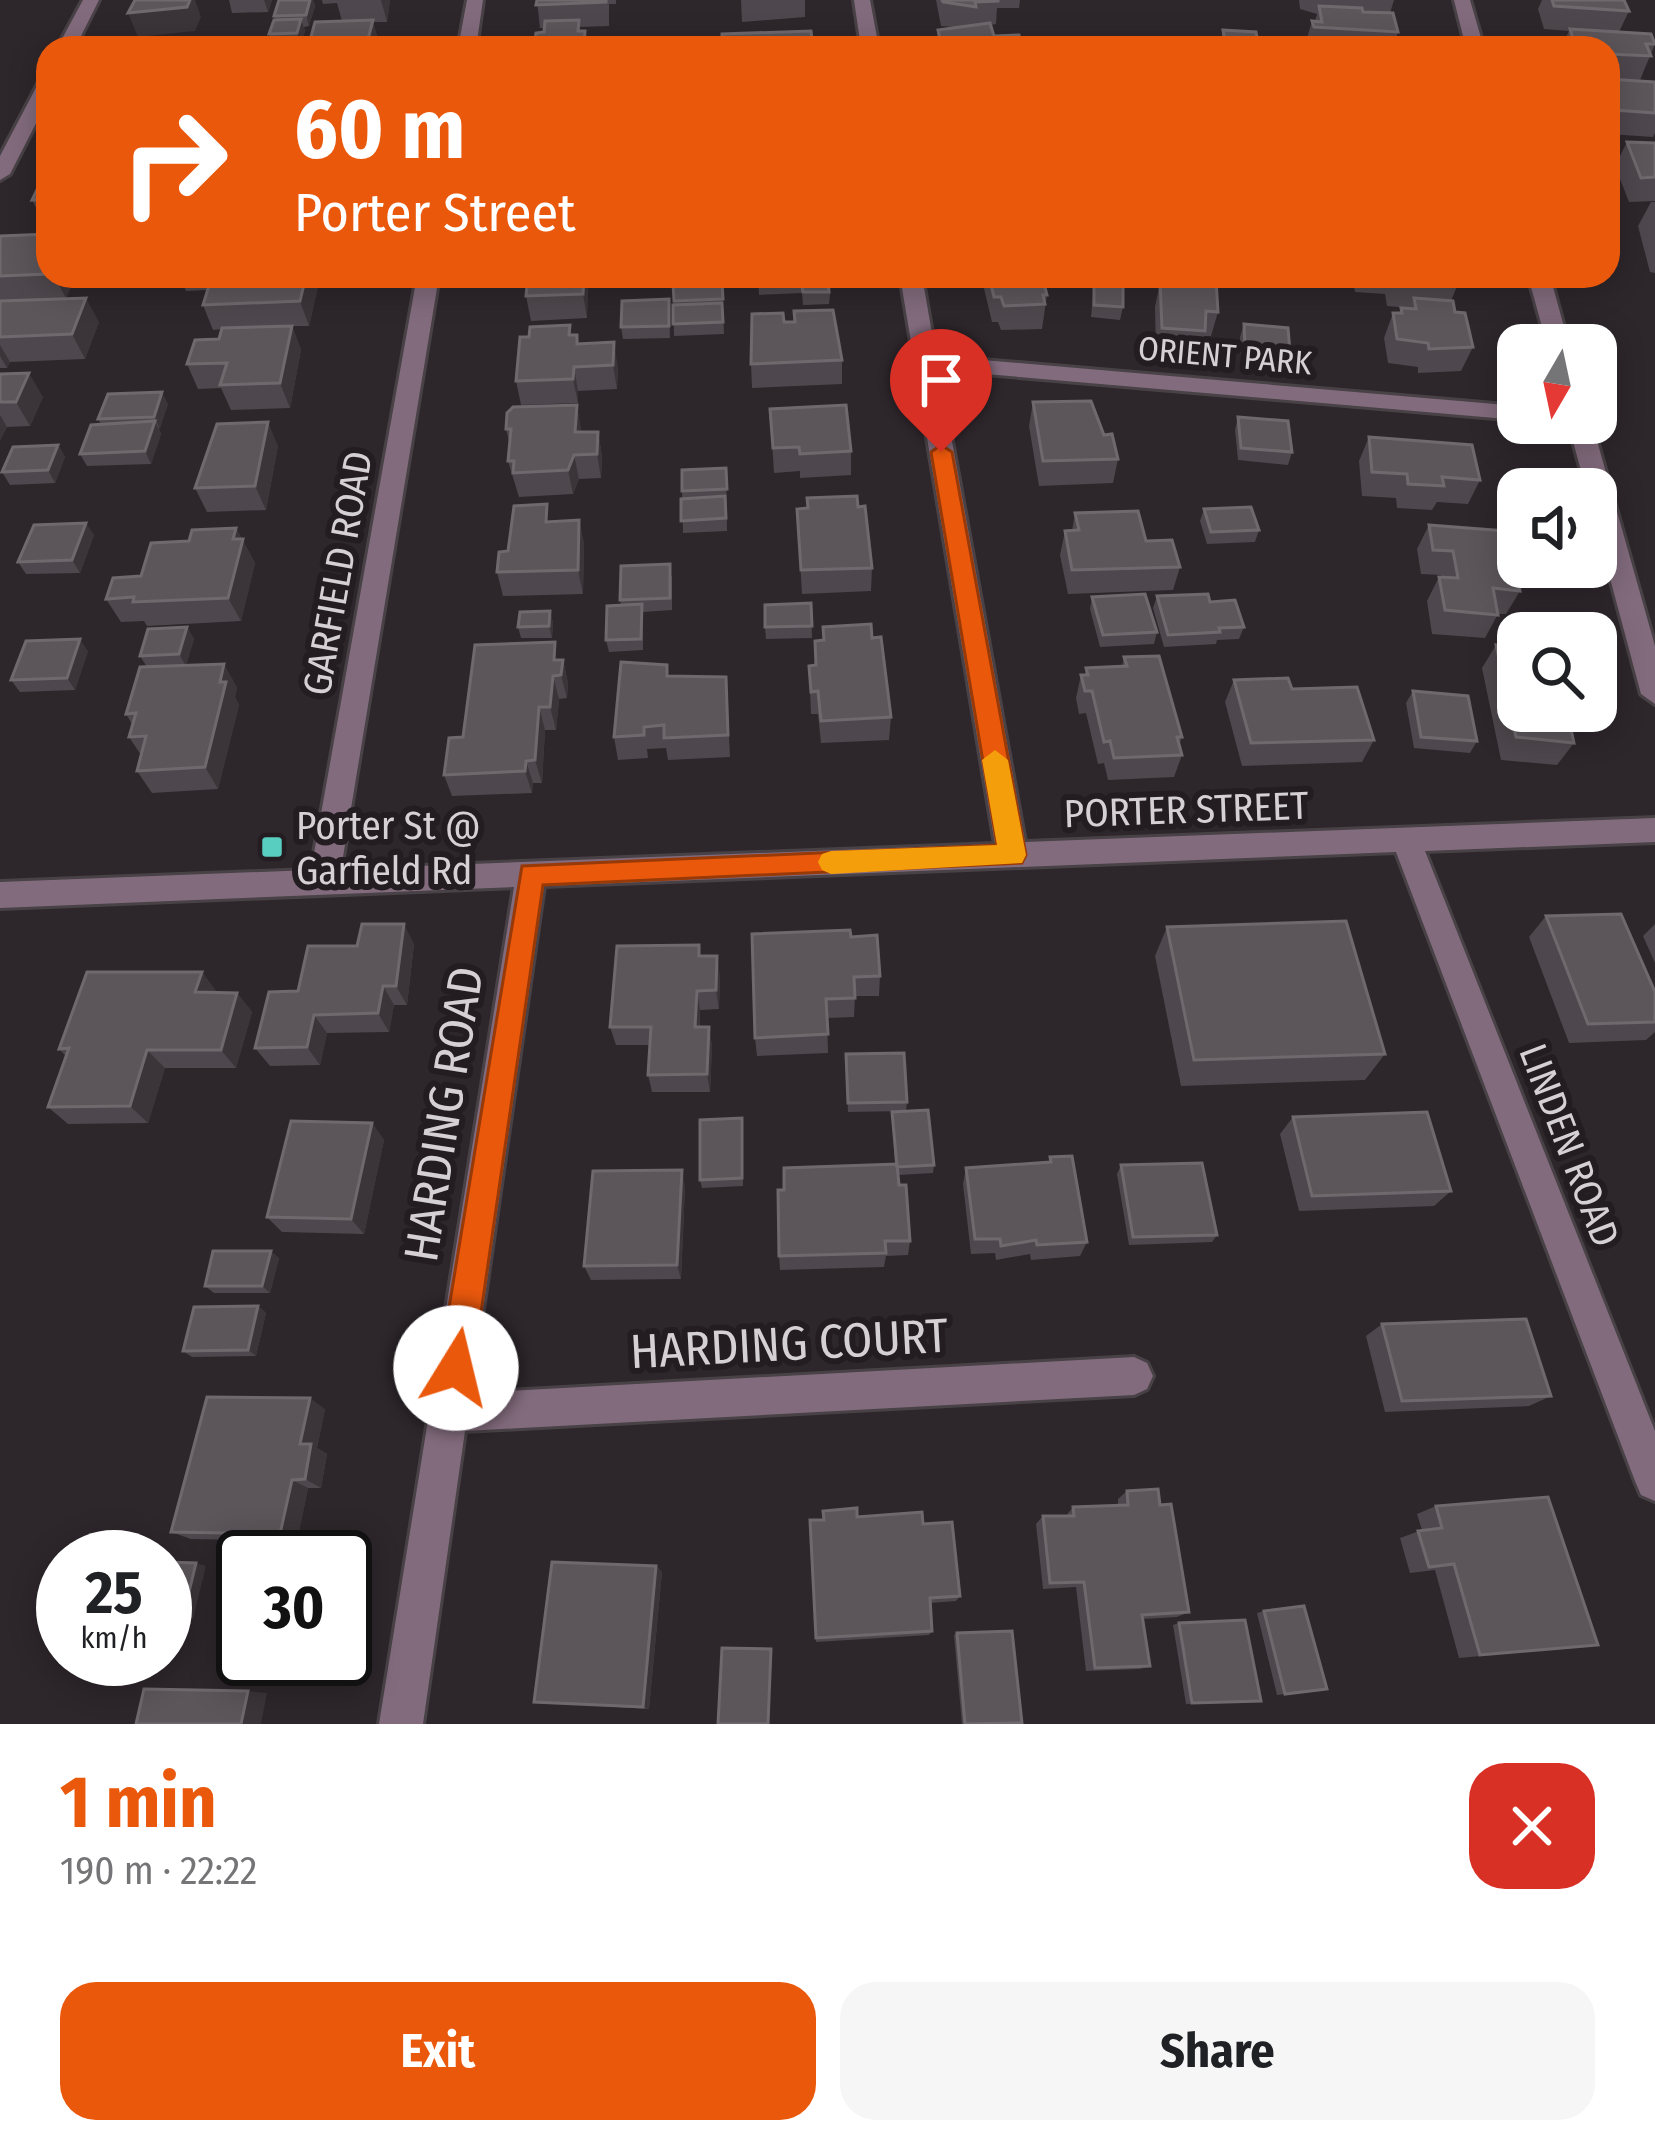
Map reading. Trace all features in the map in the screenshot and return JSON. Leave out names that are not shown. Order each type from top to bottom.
[{"type":"street","points":[[72,36],[91,0]]},
{"type":"street","points":[[469,36],[475,0]]},
{"type":"street","points":[[862,0],[868,36]]},
{"type":"street","points":[[1462,0],[1472,36]]},
{"type":"street","points":[[0,174],[8,145],[36,101]]},
{"type":"street","name":"GARFIELD ROAD","points":[[324,882],[426,288]]},
{"type":"street","points":[[912,288],[1012,855]]},
{"type":"street","points":[[1542,288],[1552,324]]},
{"type":"street","name":"ORIENT PARK","points":[[926,362],[1497,411]]},
{"type":"street","points":[[1586,444],[1655,694]]},
{"type":"street","name":"PORTER STREET","points":[[0,896],[1655,830]]},
{"type":"street","name":"LINDEN ROAD","points":[[1406,840],[1655,1481]]},
{"type":"street","name":"HARDING ROAD","points":[[401,1724],[531,874]]},
{"type":"street","name":"HARDING COURT","points":[[449,1413],[1134,1376]]},
{"type":"building","points":[[135,0],[190,0],[187,7],[128,13]]},
{"type":"building","points":[[279,0],[310,0],[306,15],[274,16]]},
{"type":"building","points":[[537,0],[606,0],[606,2],[536,5]]},
{"type":"building","points":[[942,0],[998,1],[975,2],[976,7]]},
{"type":"building","points":[[1552,0],[1624,0],[1629,11],[1554,6]]},
{"type":"building","points":[[1319,6],[1393,13],[1398,32],[1314,27],[1312,21],[1322,22]]},
{"type":"building","points":[[301,19],[297,33],[269,34],[274,20]]},
{"type":"building","points":[[373,20],[369,36],[311,36],[315,22]]},
{"type":"building","points":[[579,20],[578,31],[585,31],[585,36],[536,36],[544,32],[545,21]]},
{"type":"building","points":[[990,23],[994,36],[939,36],[938,30]]},
{"type":"building","points":[[1570,29],[1651,34],[1655,44],[1646,44],[1651,56],[1620,55],[1620,36],[1572,36]]},
{"type":"building","points":[[1223,30],[1256,32],[1257,36],[1224,36]]},
{"type":"building","points":[[811,31],[812,36],[722,36]]},
{"type":"building","points":[[1620,80],[1655,82],[1655,113],[1620,110]]},
{"type":"building","points":[[1627,142],[1655,143],[1655,177],[1641,178]]},
{"type":"building","points":[[36,234],[36,274],[0,276],[0,236]]},
{"type":"building","points":[[208,288],[303,288],[300,301],[203,305]]},
{"type":"building","points":[[527,288],[583,288],[583,294],[526,296]]},
{"type":"building","points":[[673,288],[722,288],[723,299],[674,301]]},
{"type":"building","points":[[802,288],[828,288],[829,292],[803,292]]},
{"type":"building","points":[[992,288],[1045,288],[1047,295],[1043,295],[1045,304],[1004,306],[1001,297],[994,297]]},
{"type":"building","points":[[1094,288],[1123,288],[1123,307],[1094,305]]},
{"type":"building","points":[[1160,288],[1217,288],[1218,312],[1206,311],[1205,331],[1162,328]]},
{"type":"building","points":[[86,298],[72,334],[0,337],[0,301]]},
{"type":"building","points":[[1414,298],[1453,301],[1455,312],[1465,313],[1473,347],[1429,349],[1428,343],[1397,339],[1393,313],[1416,309]]},
{"type":"building","points":[[669,299],[669,326],[621,327],[622,301]]},
{"type":"building","points":[[722,303],[723,322],[673,324],[673,305]]},
{"type":"building","points":[[833,310],[842,360],[751,364],[752,314],[783,313],[784,322],[795,322],[794,311]]},
{"type":"building","points":[[1244,324],[1288,328],[1290,352],[1245,348]]},
{"type":"building","points":[[570,325],[569,335],[577,335],[577,344],[614,342],[613,365],[574,367],[573,379],[516,381],[520,337],[529,337],[530,327]]},
{"type":"building","points":[[292,326],[280,383],[220,385],[227,363],[187,364],[195,340],[219,339],[222,328]]},
{"type":"building","points":[[29,373],[16,402],[0,402],[0,374]]},
{"type":"building","points":[[162,392],[154,417],[98,419],[108,394]]},
{"type":"building","points":[[1091,401],[1104,435],[1112,434],[1118,459],[1043,461],[1033,402]]},
{"type":"building","points":[[577,405],[575,432],[598,432],[597,454],[574,455],[568,470],[513,473],[514,461],[508,461],[511,429],[506,429],[507,413],[513,407]]},
{"type":"building","points":[[846,405],[851,451],[800,454],[799,447],[773,448],[770,409]]},
{"type":"building","points":[[1238,417],[1288,421],[1292,452],[1241,448]]},
{"type":"building","points":[[155,421],[145,451],[80,454],[91,425]]},
{"type":"building","points":[[268,422],[255,486],[195,488],[217,424]]},
{"type":"building","points":[[1369,437],[1472,445],[1480,480],[1442,477],[1444,486],[1408,484],[1407,474],[1372,472]]},
{"type":"building","points":[[58,445],[48,470],[2,472],[13,447]]},
{"type":"building","points":[[726,468],[727,489],[682,491],[682,470]]},
{"type":"building","points":[[725,496],[726,518],[681,521],[681,499]]},
{"type":"building","points":[[857,496],[858,507],[865,506],[872,568],[801,570],[797,509],[808,508],[807,498]]},
{"type":"building","points":[[547,504],[546,522],[579,520],[578,570],[497,572],[499,552],[508,551],[514,506]]},
{"type":"building","points":[[1251,507],[1259,530],[1211,532],[1204,509]]},
{"type":"building","points":[[1138,511],[1146,541],[1172,540],[1180,567],[1072,570],[1065,531],[1079,530],[1075,513]]},
{"type":"building","points":[[86,523],[72,560],[18,562],[34,525]]},
{"type":"building","points":[[1429,525],[1497,530],[1497,588],[1520,591],[1493,588],[1497,615],[1445,610],[1439,577],[1458,578],[1453,551],[1433,550]]},
{"type":"building","points":[[236,528],[233,539],[243,539],[228,598],[106,599],[113,578],[141,576],[151,543],[189,541],[192,530]]},
{"type":"building","points":[[670,564],[670,598],[620,600],[621,566]]},
{"type":"building","points":[[1145,594],[1157,632],[1103,635],[1092,597]]},
{"type":"building","points":[[1208,594],[1210,602],[1235,600],[1244,627],[1168,635],[1157,596]]},
{"type":"building","points":[[811,603],[812,626],[765,627],[765,605]]},
{"type":"building","points":[[642,604],[641,639],[606,640],[607,606]]},
{"type":"building","points":[[550,611],[549,626],[518,627],[520,612]]},
{"type":"building","points":[[871,624],[872,638],[881,637],[891,717],[821,721],[809,666],[816,665],[815,641],[824,640],[823,627]]},
{"type":"building","points":[[187,627],[179,654],[140,656],[148,629]]},
{"type":"building","points":[[80,639],[67,678],[11,680],[26,641]]},
{"type":"building","points":[[555,642],[554,660],[563,660],[561,675],[553,676],[550,707],[539,707],[535,760],[526,761],[525,771],[444,775],[449,738],[463,737],[475,645]]},
{"type":"building","points":[[1159,656],[1182,737],[1177,737],[1182,755],[1114,758],[1110,741],[1104,742],[1092,691],[1085,691],[1081,675],[1088,675],[1086,668],[1127,666],[1124,657]]},
{"type":"building","points":[[621,662],[667,665],[667,676],[726,677],[728,735],[664,738],[664,725],[644,727],[644,735],[614,737]]},
{"type":"building","points":[[224,664],[220,682],[226,682],[205,767],[137,771],[146,736],[129,737],[136,713],[126,714],[140,667]]},
{"type":"building","points":[[1288,678],[1292,689],[1357,687],[1374,740],[1251,743],[1234,680]]},
{"type":"building","points":[[1413,691],[1468,696],[1477,741],[1421,737]]},
{"type":"building","points":[[1515,732],[1572,732],[1574,743],[1516,737]]},
{"type":"building","points":[[1621,914],[1655,992],[1655,1022],[1588,1024],[1546,916]]},
{"type":"building","points":[[1346,921],[1385,1054],[1194,1060],[1167,927]]},
{"type":"building","points":[[362,924],[404,924],[396,986],[383,986],[378,1013],[314,1015],[307,1047],[255,1048],[269,992],[298,991],[308,946],[357,946]]},
{"type":"building","points":[[850,930],[851,937],[877,935],[880,976],[854,977],[855,998],[826,999],[828,1034],[755,1038],[752,934]]},
{"type":"building","points":[[699,945],[699,956],[717,956],[716,990],[697,991],[695,1027],[709,1027],[707,1074],[648,1075],[651,1027],[610,1027],[617,946]]},
{"type":"building","points":[[87,972],[202,972],[195,992],[237,993],[221,1050],[147,1050],[130,1106],[48,1107],[69,1048],[59,1049]]},
{"type":"building","points":[[904,1053],[907,1102],[848,1103],[846,1054]]},
{"type":"building","points":[[928,1110],[934,1165],[897,1167],[892,1112]]},
{"type":"building","points":[[1427,1112],[1451,1191],[1312,1196],[1293,1117]]},
{"type":"building","points":[[742,1118],[742,1178],[700,1180],[700,1120]]},
{"type":"building","points":[[291,1121],[372,1123],[351,1219],[267,1217]]},
{"type":"building","points":[[1072,1156],[1087,1242],[1037,1245],[1036,1240],[1001,1246],[1000,1239],[975,1239],[966,1168]]},
{"type":"building","points":[[1202,1163],[1217,1235],[1133,1237],[1121,1165]]},
{"type":"building","points":[[897,1164],[899,1185],[906,1185],[910,1241],[885,1241],[886,1253],[779,1256],[778,1190],[784,1190],[784,1168]]},
{"type":"building","points":[[682,1170],[677,1265],[584,1266],[593,1171]]},
{"type":"building","points":[[213,1251],[271,1251],[262,1286],[205,1286]]},
{"type":"building","points":[[258,1306],[248,1350],[183,1351],[194,1307]]},
{"type":"building","points":[[1526,1319],[1551,1396],[1402,1401],[1382,1324]]},
{"type":"building","points":[[207,1397],[310,1398],[300,1444],[311,1444],[305,1479],[292,1480],[281,1530],[172,1530]]},
{"type":"building","points":[[1158,1489],[1160,1505],[1171,1504],[1189,1612],[1142,1615],[1150,1666],[1095,1668],[1084,1582],[1050,1583],[1043,1516],[1074,1516],[1073,1507],[1128,1505],[1127,1491]]},
{"type":"building","points":[[1548,1497],[1598,1645],[1480,1655],[1454,1564],[1429,1567],[1418,1531],[1442,1528],[1436,1506]]},
{"type":"building","points":[[857,1508],[857,1517],[922,1512],[923,1524],[952,1522],[960,1596],[930,1598],[932,1631],[816,1638],[810,1520],[824,1520],[823,1511]]},
{"type":"building","points":[[552,1562],[656,1566],[643,1707],[534,1702]]},
{"type":"building","points":[[1304,1606],[1327,1689],[1285,1694],[1264,1611]]},
{"type":"building","points":[[1245,1620],[1261,1701],[1192,1703],[1179,1623]]},
{"type":"building","points":[[1012,1631],[1022,1723],[965,1724],[957,1633]]},
{"type":"building","points":[[722,1648],[771,1649],[768,1724],[718,1724]]},
{"type":"building","points":[[144,1689],[248,1691],[241,1724],[136,1724]]},
{"type":"slow traffic","points":[[831,862],[1012,855],[995,760]]},
{"type":"place","name":"Porter St @ Garfield Rd","points":[[272,847]]},
{"type":"route","points":[[456,1368],[531,874],[1012,855],[941,452]]}]
